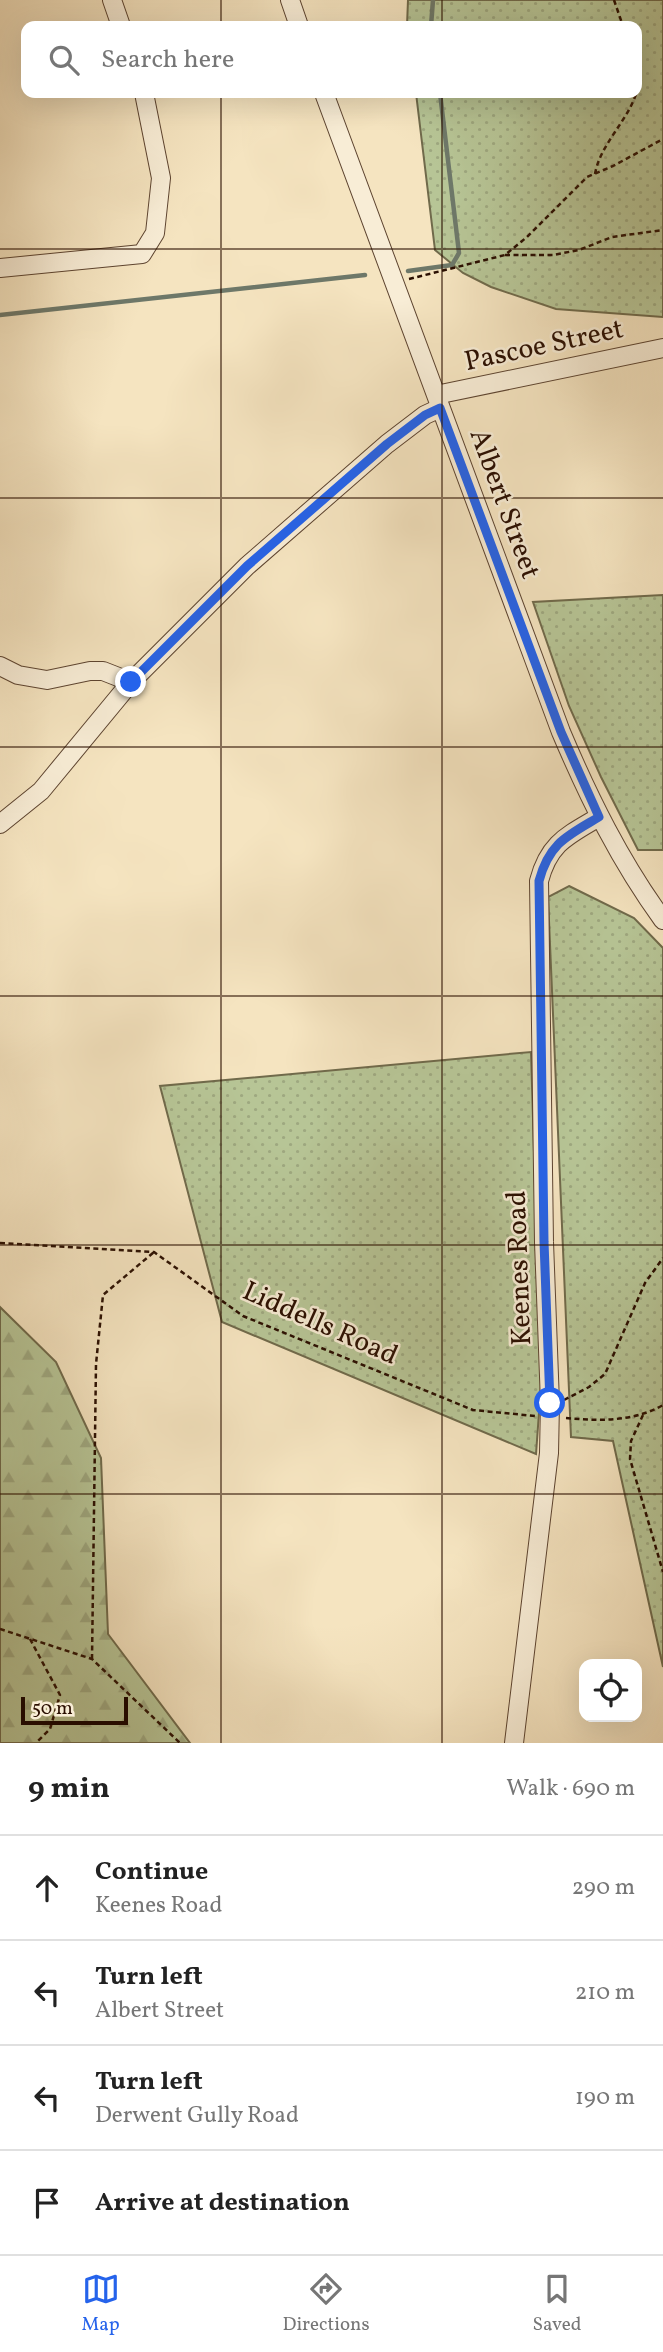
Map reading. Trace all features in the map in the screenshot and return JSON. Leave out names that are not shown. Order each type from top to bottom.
[{"type":"street","points":[[112,0],[119,21]]},
{"type":"street","points":[[290,0],[297,21]]},
{"type":"street","points":[[0,268],[142,254],[155,233],[161,178],[145,98]]},
{"type":"street","name":"Albert Street","points":[[326,98],[561,732],[599,817],[629,871],[663,919]]},
{"type":"street","name":"Pascoe Street","points":[[0,824],[41,791],[131,682],[247,566],[438,402],[663,348]]},
{"type":"street","points":[[0,666],[18,675],[47,680],[103,671],[131,682]]},
{"type":"street","name":"Keenes Road","points":[[514,1743],[549,1453],[539,881],[555,845],[599,817]]},
{"type":"path","points":[[614,0],[621,21]]},
{"type":"path","points":[[595,174],[601,153],[635,98]]},
{"type":"path","points":[[505,255],[527,237],[587,177],[663,139]]},
{"type":"path","points":[[394,282],[505,255],[553,255],[579,250],[612,237],[663,230]]},
{"type":"path","points":[[0,1243],[154,1252]]},
{"type":"path","points":[[92,1658],[96,1364],[103,1295],[154,1252]]},
{"type":"path","name":"Liddells Road","points":[[154,1252],[243,1316],[473,1410],[550,1412],[601,1421],[643,1415],[663,1405]]},
{"type":"path","points":[[550,1412],[605,1374],[645,1283],[663,1258]]},
{"type":"path","points":[[643,1415],[631,1441],[630,1460],[663,1572]]},
{"type":"path","points":[[0,1629],[92,1658],[180,1743]]},
{"type":"path","points":[[30,1639],[60,1695],[50,1728],[36,1743]]},
{"type":"green space","points":[[408,0],[663,0],[663,317],[556,309],[491,287],[463,273],[435,250],[417,98],[642,98],[642,21],[407,21]]},
{"type":"green space","points":[[663,595],[663,850],[638,850],[569,706],[533,602]]},
{"type":"green space","points":[[569,886],[634,918],[663,948],[663,1667],[613,1441],[571,1437],[548,897]]},
{"type":"green space","points":[[531,1052],[541,1385],[536,1454],[222,1322],[160,1086]]},
{"type":"green space","points":[[0,1307],[56,1362],[101,1458],[108,1634],[190,1743],[0,1743]]},
{"type":"waterway","points":[[431,21],[433,0]]},
{"type":"waterway","points":[[408,271],[452,265],[459,253],[441,98]]},
{"type":"waterway","points":[[0,315],[365,275]]},
{"type":"route","points":[[131,682],[247,566],[387,444],[425,415],[440,408],[561,732],[599,817],[555,845],[539,881],[544,1242],[550,1403]]}]
